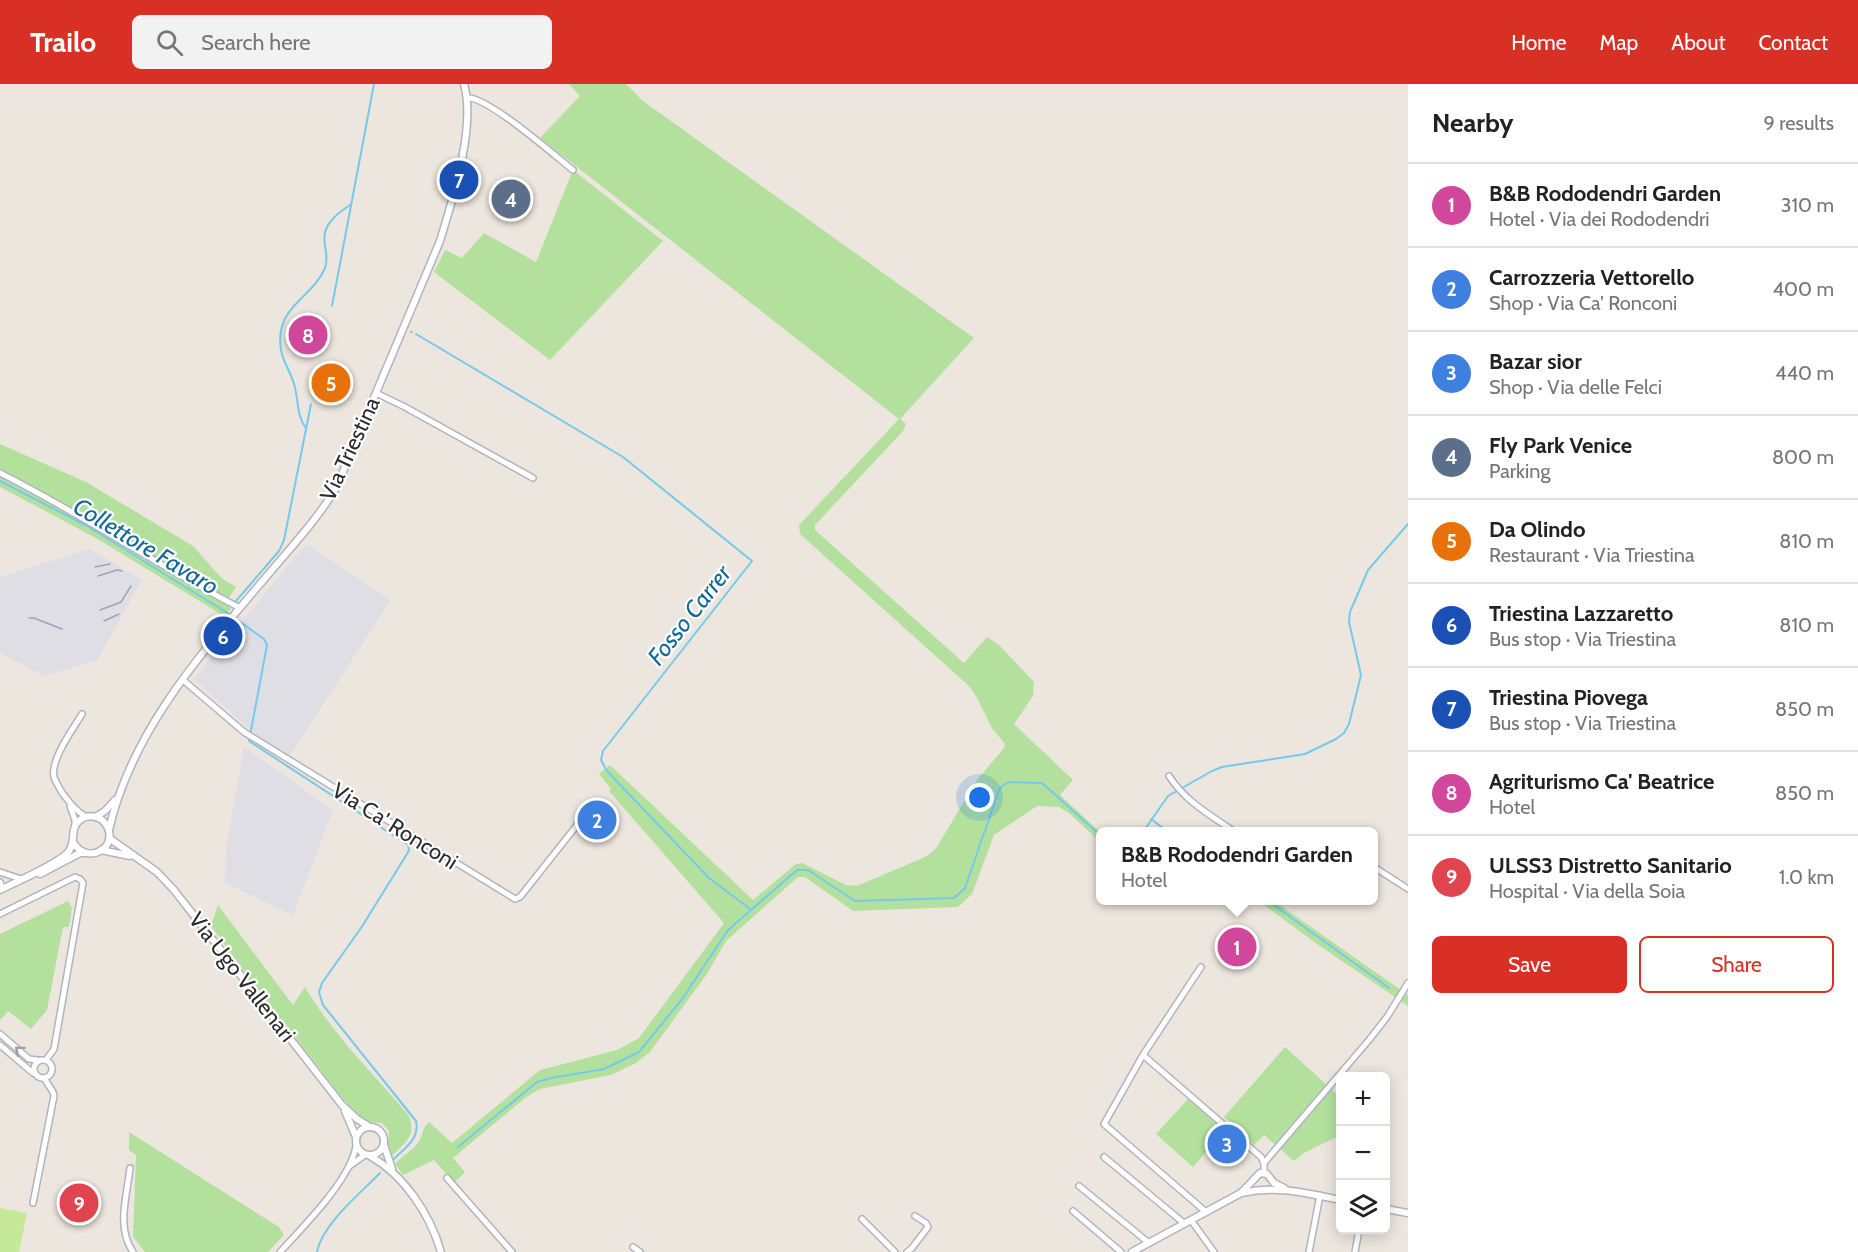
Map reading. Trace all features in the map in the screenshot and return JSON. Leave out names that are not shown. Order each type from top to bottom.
[{"type":"street","name":"Via Triestina","points":[[109,830],[116,800],[141,745],[183,680],[227,622],[330,498],[446,224],[465,136],[467,98],[464,84]]},
{"type":"street","points":[[467,98],[474,98],[494,108],[573,170]]},
{"type":"street","points":[[376,393],[532,478]]},
{"type":"street","points":[[0,473],[37,491],[208,593],[239,609]]},
{"type":"street","name":"Via Ca' Ronconi","points":[[183,680],[244,732],[514,899],[520,897],[589,810]]},
{"type":"street","points":[[0,872],[23,878],[35,876],[80,853],[91,854],[101,850],[109,838],[109,830],[104,822],[95,817],[86,817],[77,811],[57,784],[54,768],[57,758],[82,714]]},
{"type":"street","points":[[1168,776],[1177,789],[1229,827]]},
{"type":"street","name":"Via Triestina","points":[[95,817],[116,800]]},
{"type":"street","points":[[68,801],[75,820],[73,842],[80,851],[86,853]]},
{"type":"street","points":[[75,825],[86,817]]},
{"type":"street","name":"Via Ugo Vallenari","points":[[109,838],[157,873],[174,890],[342,1105],[357,1119],[379,1130],[384,1139],[392,1170]]},
{"type":"street","points":[[0,887],[23,878],[65,855],[73,842]]},
{"type":"street","name":"Via Ugo Vallenari","points":[[101,850],[134,857]]},
{"type":"street","points":[[1378,870],[1408,889]]},
{"type":"street","points":[[0,914],[75,877],[81,879],[83,883],[54,1049],[43,1060],[34,1064],[35,1074]]},
{"type":"street","points":[[1201,967],[1143,1055],[1104,1124],[1206,1212]]},
{"type":"street","points":[[1264,1163],[1369,1040],[1408,983]]},
{"type":"street","points":[[0,1034],[29,1059],[43,1060],[51,1064],[50,1075],[44,1078]]},
{"type":"street","points":[[0,1045],[35,1074],[44,1078],[54,1096],[33,1203]]},
{"type":"street","points":[[1143,1055],[1261,1157],[1264,1163],[1264,1173]]},
{"type":"street","name":"Via Ugo Vallenari","points":[[342,1105],[354,1129],[356,1146],[392,1170],[422,1209],[435,1233],[441,1252]]},
{"type":"street","points":[[356,1137],[361,1130],[370,1127]]},
{"type":"street","points":[[350,1166],[368,1155],[379,1152],[384,1144]]},
{"type":"street","points":[[280,1252],[316,1212],[350,1166],[356,1146]]},
{"type":"street","points":[[1104,1157],[1188,1222],[1214,1252]]},
{"type":"street","points":[[130,1168],[123,1220],[125,1237],[132,1252]]},
{"type":"street","points":[[1241,1193],[1255,1177],[1264,1173]]},
{"type":"street","points":[[1264,1173],[1270,1180],[1284,1188]]},
{"type":"street","points":[[1255,1177],[1256,1186],[1262,1189],[1269,1186],[1270,1180]]},
{"type":"street","points":[[447,1178],[512,1252]]},
{"type":"street","points":[[1079,1186],[1149,1243]]},
{"type":"street","points":[[1132,1252],[1144,1249],[1149,1243],[1241,1193],[1284,1188],[1336,1199]]},
{"type":"street","points":[[1318,1252],[1309,1251],[1320,1196]]},
{"type":"street","points":[[1390,1210],[1408,1213]]},
{"type":"street","points":[[1073,1211],[1121,1252]]},
{"type":"street","points":[[908,1252],[928,1227],[926,1222],[915,1216]]},
{"type":"street","points":[[862,1219],[895,1252]]},
{"type":"street","points":[[1355,1252],[1358,1234]]},
{"type":"street","points":[[633,1247],[640,1252]]},
{"type":"shaded area","points":[[306,544],[391,600],[290,755],[255,734],[194,679]]},
{"type":"shaded area","points":[[90,549],[142,580],[97,660],[44,676],[0,653],[0,577]]},
{"type":"shaded area","points":[[244,747],[333,810],[293,915],[225,883],[226,849]]},
{"type":"green space","points":[[569,84],[626,84],[643,101],[974,338],[900,419],[906,424],[903,431],[815,525],[815,530],[964,663],[987,637],[999,645],[1034,682],[1033,696],[1014,724],[1073,780],[1060,795],[1096,828],[1096,838],[1069,813],[1059,807],[1037,806],[994,835],[972,894],[958,907],[853,911],[805,877],[798,877],[726,941],[707,974],[650,1052],[636,1063],[611,1075],[540,1089],[525,1098],[453,1158],[465,1172],[454,1183],[434,1160],[403,1175],[395,1164],[417,1144],[429,1122],[452,1143],[540,1070],[617,1050],[639,1038],[724,923],[609,791],[611,789],[599,774],[610,765],[753,900],[796,864],[802,863],[846,885],[857,886],[925,857],[937,847],[977,780],[1005,744],[992,728],[969,686],[800,534],[799,525],[899,419],[540,138],[580,96]]},
{"type":"green space","points":[[573,170],[663,241],[550,360],[434,272],[445,250],[462,258],[484,233],[536,262]]},
{"type":"green space","points":[[0,444],[86,482],[193,546],[224,580],[236,587],[229,598],[237,602],[224,616],[96,538],[0,487]]},
{"type":"green space","points":[[68,901],[72,908],[69,927],[63,927],[47,1010],[31,1029],[8,1011],[0,1020],[0,934]]},
{"type":"green space","points":[[218,905],[293,1005],[305,987],[328,1022],[409,1116],[410,1135],[391,1157],[388,1147],[389,1131],[382,1123],[366,1122],[358,1118],[211,926]]},
{"type":"green space","points":[[1264,905],[1280,905],[1408,995],[1408,1006]]},
{"type":"green space","points":[[1285,1047],[1336,1093],[1336,1137],[1304,1153],[1294,1161],[1264,1135],[1254,1145],[1224,1117]]},
{"type":"green space","points":[[1188,1099],[1225,1130],[1193,1167],[1156,1134]]},
{"type":"green space","points":[[129,1132],[279,1227],[284,1235],[268,1252],[145,1252],[133,1237],[136,1155],[129,1150]]},
{"type":"green space","points":[[0,1208],[27,1213],[19,1252],[0,1252]]},
{"type":"waterway","points":[[332,306],[374,84]]},
{"type":"waterway","points":[[306,428],[299,413],[293,380],[282,354],[280,335],[288,313],[312,288],[325,268],[327,259],[324,238],[327,227],[334,217],[350,205]]},
{"type":"waterway","name":"Fosso Carrer","points":[[416,334],[623,457],[752,561],[603,751],[601,760],[607,771],[709,878],[750,909]]},
{"type":"waterway","points":[[236,601],[279,551],[284,540],[311,404]]},
{"type":"waterway","name":"Collettore Favaro","points":[[0,481],[87,526],[226,612],[264,639],[267,645],[249,741],[408,845],[407,854],[361,928],[322,983],[319,992],[323,1005],[416,1121],[417,1128],[413,1139],[393,1160]]},
{"type":"waterway","points":[[1146,827],[1168,796],[1212,771],[1222,767],[1305,754],[1344,733],[1349,724],[1361,675],[1349,622],[1350,612],[1368,570],[1408,524]]},
{"type":"waterway","points":[[458,1147],[537,1082],[604,1069],[639,1052],[683,998],[728,930],[797,870],[808,870],[855,901],[954,898],[965,888],[999,790],[1009,782],[1042,783],[1096,831]]},
{"type":"waterway","points":[[1151,819],[1161,827]]},
{"type":"waterway","points":[[1274,905],[1389,988]]},
{"type":"waterway","points":[[317,1252],[320,1241],[334,1220],[380,1173]]},
{"type":"tram line","points":[[95,567],[110,564]]},
{"type":"tram line","points":[[98,576],[117,570],[122,571]]},
{"type":"tram line","points":[[100,610],[121,602],[131,586]]},
{"type":"tram line","points":[[104,621],[119,614]]},
{"type":"tram line","points":[[29,618],[62,629]]},
{"type":"place","name":"Triestina Piovega","points":[[459,180]]},
{"type":"place","name":"Fly Park Venice","points":[[511,199]]},
{"type":"place","name":"Agriturismo Ca' Beatrice","points":[[308,335]]},
{"type":"place","name":"Da Olindo","points":[[331,383]]},
{"type":"place","name":"Triestina Lazzaretto","points":[[223,636]]},
{"type":"place","name":"Carrozzeria Vettorello","points":[[597,820]]},
{"type":"place","name":"B&B Rododendri Garden","points":[[1237,947]]},
{"type":"place","name":"Bazar sior","points":[[1227,1144]]},
{"type":"place","name":"ULSS3 Distretto Sanitario","points":[[79,1203]]}]
